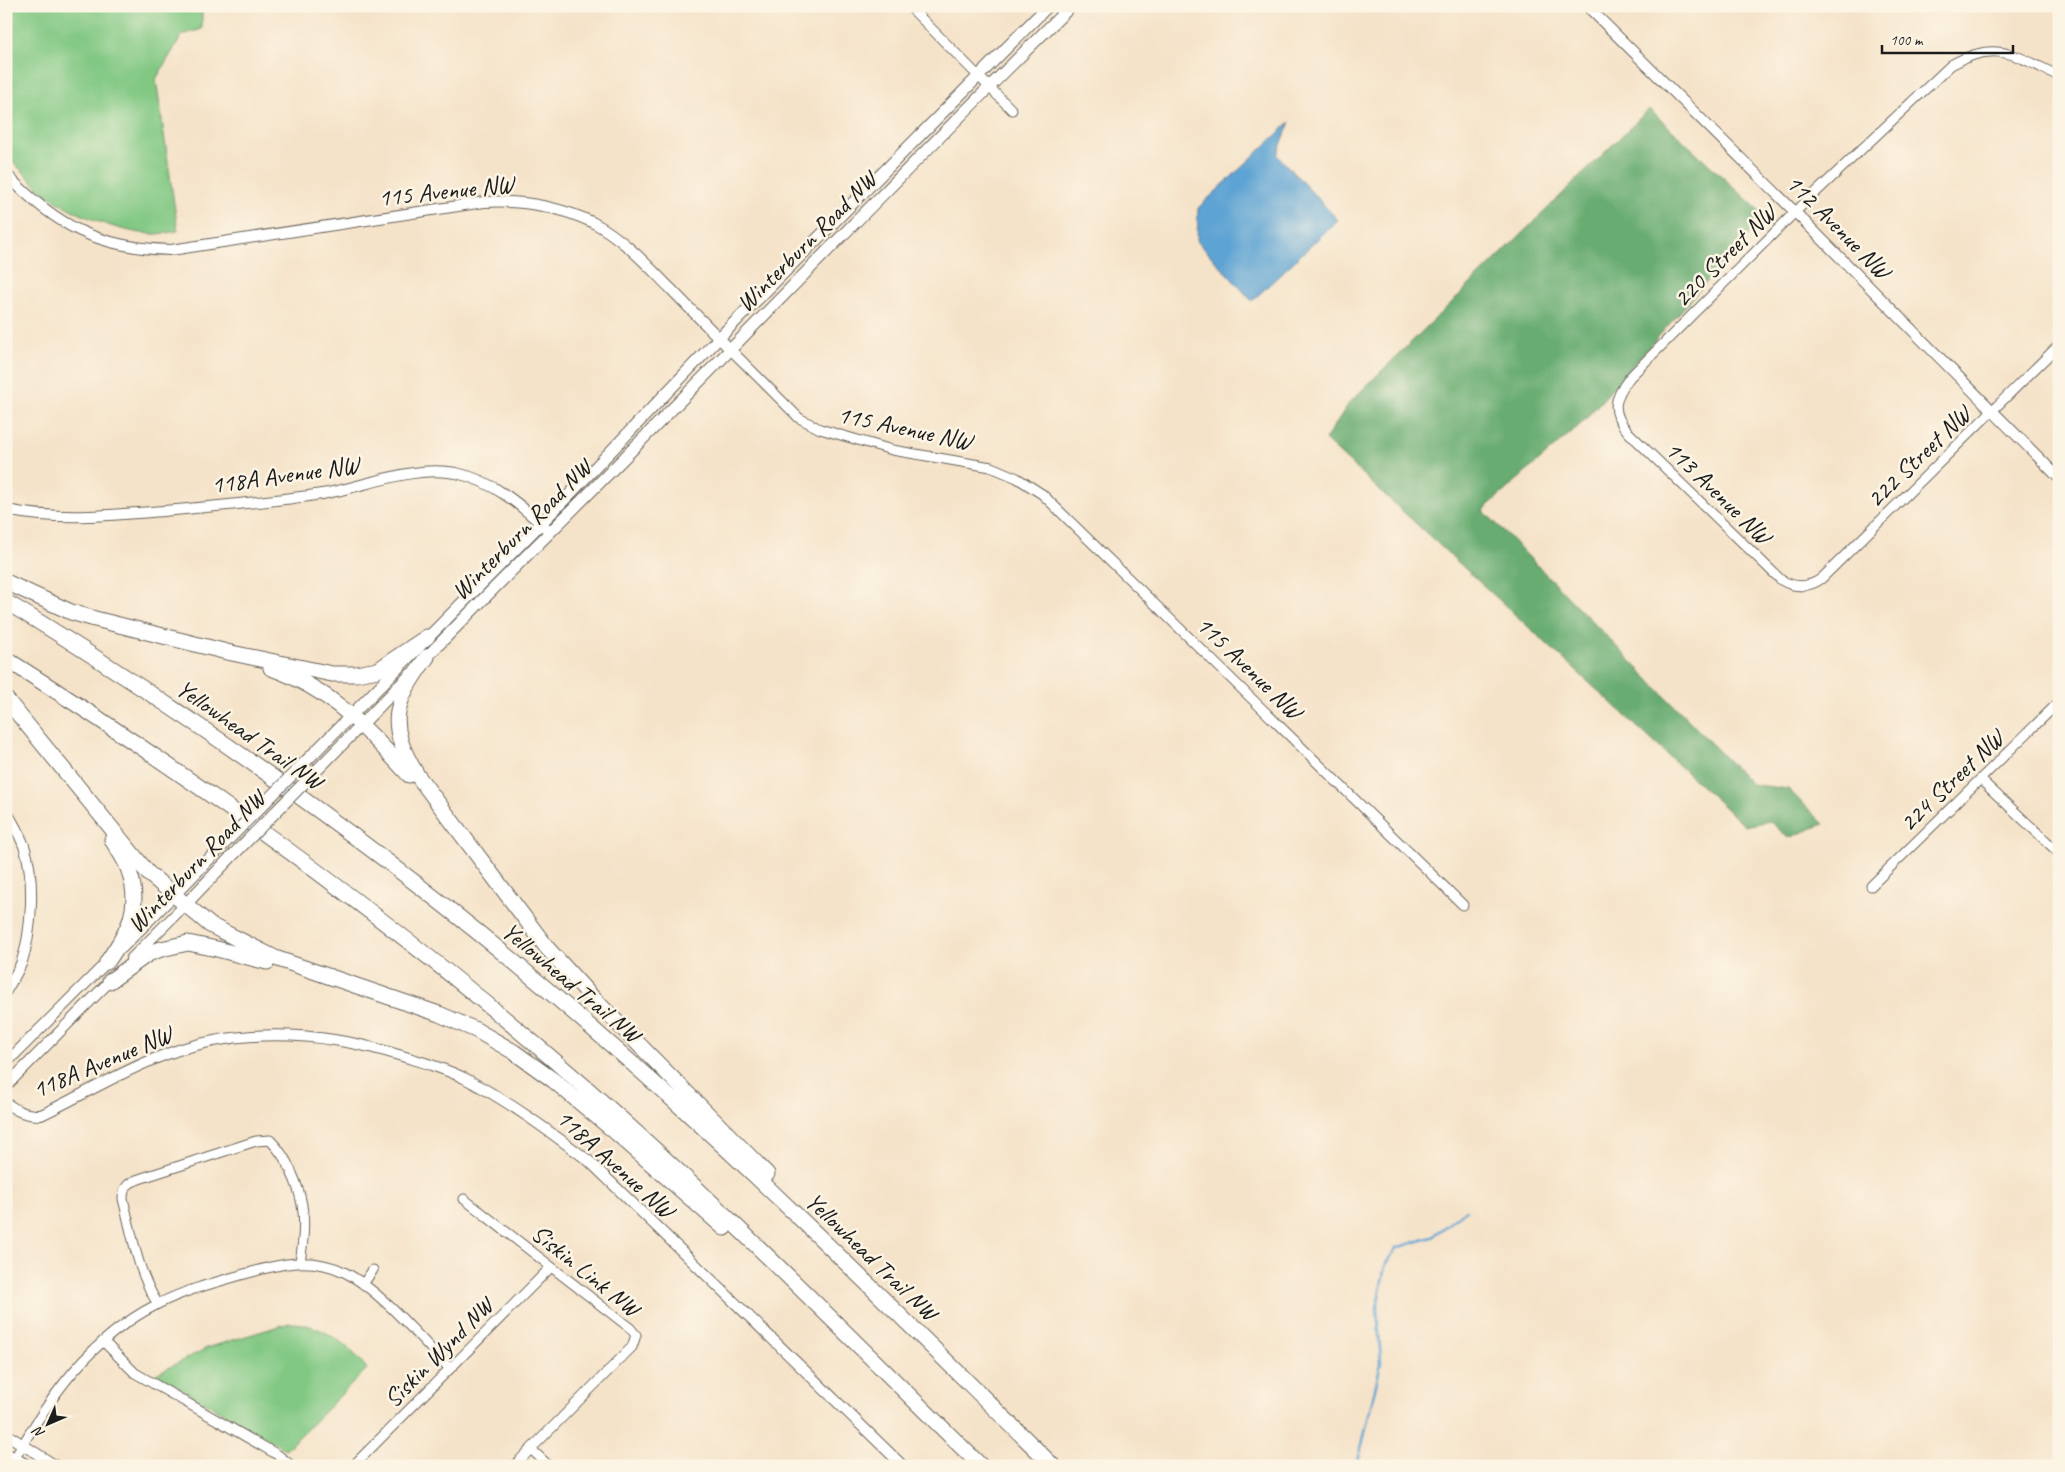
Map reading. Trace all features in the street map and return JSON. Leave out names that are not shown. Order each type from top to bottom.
[{"type":"highway","points":[[6,582],[71,612],[227,652],[332,674],[356,674],[378,670],[427,637]]},
{"type":"highway","name":"Yellowhead Trail NW","points":[[6,602],[107,665],[287,788],[426,892],[602,1036],[739,1161],[1053,1466]]},
{"type":"highway","points":[[227,652],[304,683],[357,720],[444,813]]},
{"type":"highway","points":[[427,657],[409,681],[401,697],[397,715],[398,734],[407,758],[444,813],[548,949],[603,1008],[780,1187],[840,1258]]},
{"type":"highway","points":[[6,659],[142,747],[265,834],[392,928],[469,989],[584,1086],[707,1198],[981,1466]]},
{"type":"highway","points":[[6,699],[148,873],[210,925],[230,937],[275,958],[439,1014],[476,1030],[514,1052],[553,1080],[613,1130],[860,1348]]},
{"type":"highway","points":[[91,804],[129,870],[135,895],[129,927],[124,938],[107,962]]},
{"type":"highway","points":[[110,981],[148,954],[188,943],[322,975]]},
{"type":"main road","name":"Winterburn Road NW","points":[[180,900],[229,859],[323,764],[357,720],[427,637],[541,523],[719,338],[1048,6]]},
{"type":"main road","name":"Winterburn Road NW","points":[[180,900],[218,850],[311,756],[357,720],[427,657],[473,608],[988,87],[1071,6]]},
{"type":"street","points":[[909,6],[1012,110]]},
{"type":"street","name":"112 Avenue NW","points":[[1587,6],[2059,478]]},
{"type":"street","name":"220 Street NW","points":[[1616,416],[1615,407],[1618,398],[1630,377],[1795,212],[1928,85],[1951,66],[1970,55],[1990,51],[2012,54],[2059,76]]},
{"type":"street","name":"115 Avenue NW","points":[[6,174],[35,203],[64,224],[91,236],[146,250],[171,250],[484,202],[530,203],[594,223],[615,237],[640,258],[799,418],[820,430],[892,450],[991,467],[1018,478],[1042,494],[1462,905]]},
{"type":"street","name":"222 Street NW","points":[[1800,586],[1815,583],[1821,578],[2059,345]]},
{"type":"street","name":"113 Avenue NW","points":[[1616,416],[1628,432],[1781,580],[1800,586]]},
{"type":"street","name":"118A Avenue NW","points":[[6,510],[32,516],[74,518],[192,508],[323,494],[412,473],[434,472],[454,473],[491,485],[522,506],[550,532]]},
{"type":"street","name":"224 Street NW","points":[[1871,886],[2059,702]]},
{"type":"street","points":[[1981,780],[2059,853]]},
{"type":"street","points":[[6,811],[25,849],[31,899],[21,963],[6,991]]},
{"type":"street","name":"Winterburn Road NW","points":[[6,1063],[107,962],[180,900]]},
{"type":"street","name":"Winterburn Road NW","points":[[6,1086],[110,981],[180,900]]},
{"type":"street","name":"118A Avenue NW","points":[[6,1103],[18,1112],[28,1115],[40,1115],[136,1066],[199,1044],[231,1038],[300,1035],[334,1039],[378,1049],[437,1067],[464,1078],[537,1121],[589,1161],[903,1466]]},
{"type":"street","points":[[158,1304],[150,1292],[139,1259],[123,1199],[123,1191],[126,1185],[139,1179],[256,1141],[270,1140],[275,1145],[297,1182],[302,1198],[305,1222],[300,1262]]},
{"type":"street","name":"Siskin Link NW","points":[[464,1199],[630,1328],[636,1335],[632,1347],[514,1466]]},
{"type":"street","points":[[28,1466],[10,1455],[23,1444],[65,1381],[85,1357],[103,1341],[138,1315],[158,1304],[215,1282],[275,1265],[300,1262],[329,1267],[344,1272],[363,1284],[450,1369]]},
{"type":"street","name":"Siskin Wynd NW","points":[[354,1466],[551,1267]]},
{"type":"street","points":[[363,1284],[373,1270]]},
{"type":"street","points":[[103,1341],[135,1373],[292,1466]]},
{"type":"street","points":[[6,1434],[56,1466]]},
{"type":"street","points":[[531,1449],[548,1466]]},
{"type":"green space","points":[[18,6],[213,6],[202,9],[202,29],[182,35],[156,79],[178,231],[158,234],[141,233],[111,226],[80,214],[41,190],[6,155],[6,18]]},
{"type":"green space","points":[[1649,109],[1765,216],[1582,423],[1483,510],[1751,784],[1788,789],[1824,824],[1788,838],[1770,821],[1745,826],[1325,440],[1349,403]]},
{"type":"green space","points":[[289,1323],[311,1326],[333,1337],[352,1352],[367,1369],[286,1450],[156,1374],[207,1348]]},
{"type":"water","points":[[1290,122],[1277,155],[1338,220],[1252,301],[1197,241],[1198,208]]},
{"type":"waterway","points":[[1357,1466],[1381,1363],[1377,1307],[1385,1266],[1396,1248],[1432,1237],[1466,1210]]}]
